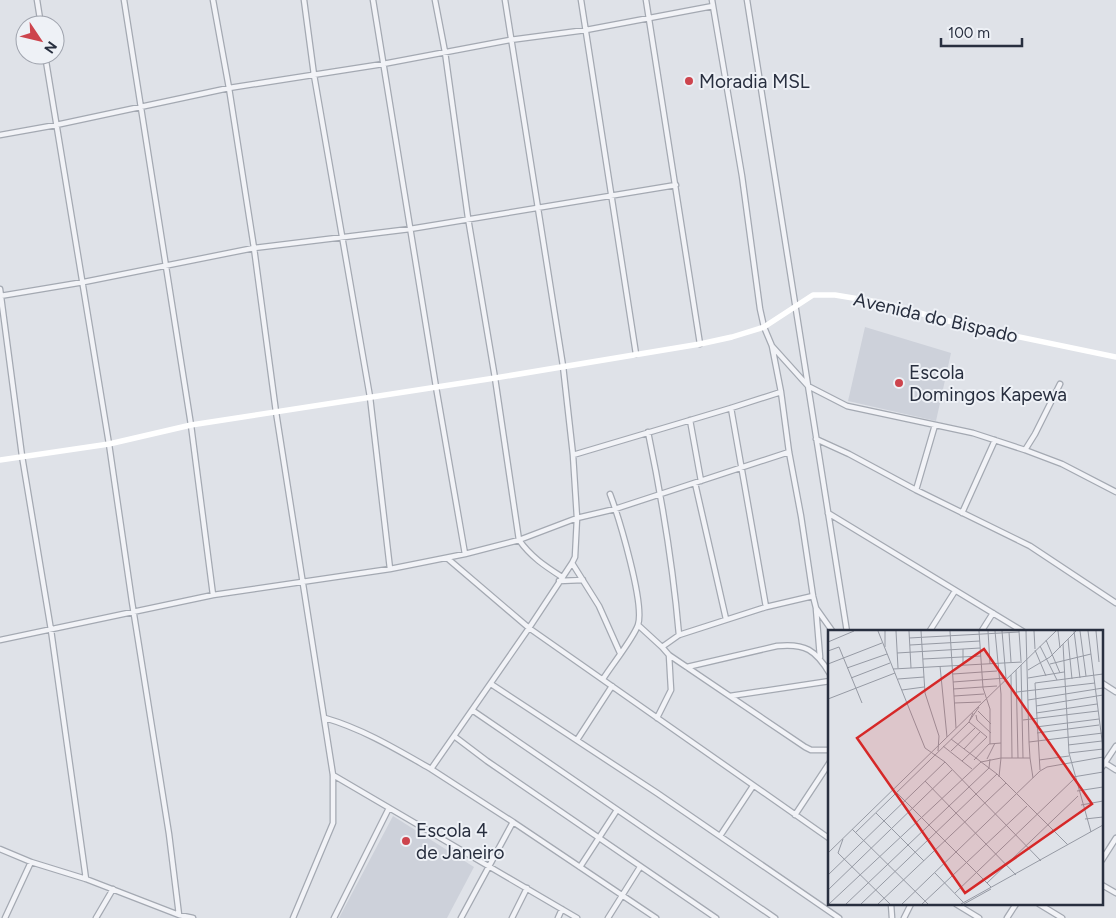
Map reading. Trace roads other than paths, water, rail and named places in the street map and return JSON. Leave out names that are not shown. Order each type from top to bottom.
[{"type":"main road","name":"Avenida do Bispado","points":[[0,460],[109,444],[191,425],[700,344],[764,328],[813,295],[835,295],[883,303],[967,326],[1116,356]]},
{"type":"street","points":[[37,0],[39,15]]},
{"type":"street","points":[[124,0],[191,425],[213,595]]},
{"type":"street","points":[[213,0],[254,248],[276,412],[333,775],[333,823],[293,918]]},
{"type":"street","points":[[304,0],[314,74],[353,309],[370,397],[390,569]]},
{"type":"street","points":[[373,0],[465,554]]},
{"type":"street","points":[[435,0],[445,52],[468,218],[495,378],[519,540],[528,552],[561,579],[583,580]]},
{"type":"street","points":[[431,769],[529,628],[575,556],[577,518],[573,455],[563,366],[505,0]]},
{"type":"street","points":[[581,0],[636,354]]},
{"type":"street","points":[[646,0],[700,344]]},
{"type":"street","points":[[747,0],[847,630]]},
{"type":"street","points":[[0,135],[142,108],[229,88],[383,64],[510,40],[586,30],[713,3],[742,176],[764,328],[772,346],[781,392],[789,452],[816,608],[820,657],[828,671]]},
{"type":"street","points":[[47,65],[84,282],[169,834],[179,915]]},
{"type":"street","points":[[1,296],[84,282],[166,264],[254,248],[410,229],[676,185]]},
{"type":"street","points":[[0,289],[22,456],[50,630],[86,879]]},
{"type":"street","points":[[772,346],[808,386],[847,406],[973,433],[995,440],[1062,464],[1116,492]]},
{"type":"street","points":[[1025,450],[1060,384]]},
{"type":"street","points":[[573,455],[781,392]]},
{"type":"street","points":[[730,408],[766,607]]},
{"type":"street","points":[[690,420],[701,481]]},
{"type":"street","points":[[916,490],[935,425]]},
{"type":"street","points":[[648,432],[661,494],[679,635]]},
{"type":"street","points":[[816,439],[1030,546],[1116,603]]},
{"type":"street","points":[[962,513],[995,440]]},
{"type":"street","points":[[0,640],[213,595],[390,569],[465,554],[519,540],[577,518],[615,509],[789,452]]},
{"type":"street","points":[[695,483],[726,619]]},
{"type":"street","points":[[602,679],[638,625],[638,607],[632,573],[610,494]]},
{"type":"street","points":[[828,513],[1021,630]]},
{"type":"street","points":[[447,558],[529,628],[828,838]]},
{"type":"street","points":[[572,563],[599,606],[620,653]]},
{"type":"street","points":[[930,630],[956,591]]},
{"type":"street","points":[[662,646],[679,635],[726,619],[813,596]]},
{"type":"street","points":[[816,608],[832,630]]},
{"type":"street","points":[[982,630],[993,613]]},
{"type":"street","points":[[638,625],[662,646],[669,655],[805,747],[811,750],[828,750]]},
{"type":"street","points":[[687,667],[791,644],[820,657]]},
{"type":"street","points":[[657,718],[671,690],[669,655]]},
{"type":"street","points":[[729,696],[828,681]]},
{"type":"street","points":[[490,684],[577,740],[839,918]]},
{"type":"street","points":[[1104,684],[1116,692]]},
{"type":"street","points":[[577,740],[612,686]]},
{"type":"street","points":[[472,710],[775,918]]},
{"type":"street","points":[[325,718],[346,724],[378,738],[431,769],[656,918]]},
{"type":"street","points":[[454,736],[487,761],[716,918]]},
{"type":"street","points":[[1104,764],[1116,746]]},
{"type":"street","points":[[795,815],[828,765]]},
{"type":"street","points":[[1104,765],[1116,770]]},
{"type":"street","points":[[333,775],[577,918]]},
{"type":"street","points":[[720,836],[753,786]]},
{"type":"street","points":[[334,918],[389,808]]},
{"type":"street","points":[[580,867],[617,810]]},
{"type":"street","points":[[462,918],[513,822]]},
{"type":"street","points":[[1104,857],[1116,838]]},
{"type":"street","points":[[0,849],[31,862],[86,879],[179,915],[193,918]]},
{"type":"street","points":[[5,918],[31,862]]},
{"type":"street","points":[[608,918],[640,866]]},
{"type":"street","points":[[1104,886],[1116,893]]},
{"type":"street","points":[[512,918],[527,888]]},
{"type":"street","points":[[96,918],[113,889]]},
{"type":"street","points":[[904,918],[910,906]]},
{"type":"street","points":[[963,906],[979,918]]},
{"type":"street","points":[[1007,918],[1015,906]]},
{"type":"street","points":[[1042,906],[1062,918]]},
{"type":"street","points":[[558,918],[562,909]]},
{"type":"place","name":"Moradia MSL","points":[[689,81]]},
{"type":"place","name":"Escola Domingos Kapewa","points":[[899,383]]},
{"type":"place","name":"Escola 4 de Janeiro","points":[[406,841]]}]
